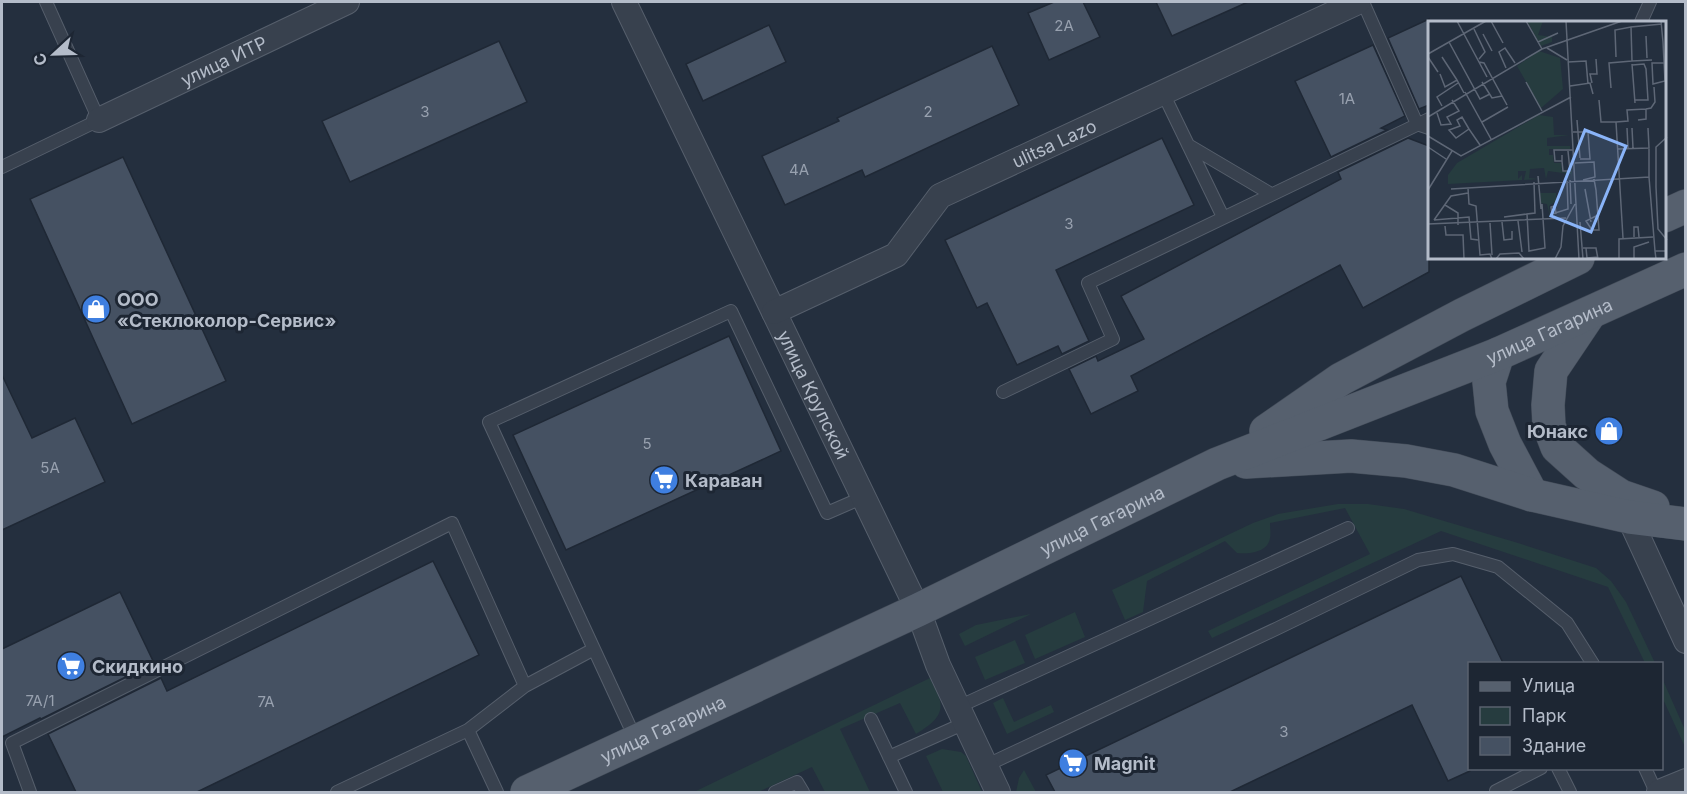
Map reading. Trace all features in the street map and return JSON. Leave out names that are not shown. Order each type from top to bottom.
[{"type":"main road","points":[[1666,216],[1686,206]]},
{"type":"main road","points":[[1217,464],[1341,379],[1462,315],[1574,260]]},
{"type":"main road","name":"улица Гагарина","points":[[527,792],[918,610],[1217,464],[1498,354],[1686,269]]},
{"type":"main road","points":[[1590,313],[1551,371],[1549,426],[1557,447],[1587,474],[1621,495],[1686,519]]},
{"type":"main road","points":[[1498,354],[1489,382],[1492,411],[1505,444],[1532,495]]},
{"type":"main road","points":[[1217,464],[1351,456],[1406,461],[1454,470],[1532,495],[1629,517],[1686,524]]},
{"type":"street","name":"улица ИТР","points":[[99,120],[347,2]]},
{"type":"street","name":"улица Крупской","points":[[624,2],[918,610],[939,665],[998,792]]},
{"type":"street","name":"ulitsa Lazo","points":[[774,312],[896,255],[940,196],[1360,2]]},
{"type":"street","points":[[1629,517],[1686,641]]},
{"type":"street","points":[[1658,792],[1686,781]]},
{"type":"lane","points":[[2,167],[99,120],[46,2]]},
{"type":"lane","points":[[1003,392],[1113,339],[1088,283],[1425,124],[1360,2]]},
{"type":"lane","points":[[1641,21],[1650,2]]},
{"type":"lane","points":[[1163,93],[1223,218]]},
{"type":"lane","points":[[1188,145],[1271,195]]},
{"type":"lane","points":[[636,741],[489,422],[731,311],[827,513],[864,496]]},
{"type":"lane","points":[[30,792],[12,743],[452,523],[525,686]]},
{"type":"lane","points":[[889,757],[961,715],[1348,528]]},
{"type":"lane","points":[[986,766],[1418,560],[1453,554],[1498,567],[1567,623],[1592,662]]},
{"type":"lane","points":[[338,792],[468,730],[525,686],[594,649]]},
{"type":"lane","points":[[871,719],[906,792]]},
{"type":"lane","points":[[468,730],[497,792]]},
{"type":"lane","points":[[1495,792],[1537,770]]},
{"type":"lane","points":[[1559,770],[1570,792]]},
{"type":"lane","points":[[1646,770],[1658,792]]},
{"type":"lane","points":[[775,792],[797,782],[803,792]]},
{"type":"green space","points":[[1338,504],[1368,504],[1404,509],[1596,568],[1611,581],[1626,602],[1655,662],[1645,662],[1608,587],[1441,531],[1212,638],[1208,631],[1370,554],[1345,508],[1270,523],[1268,543],[1266,547],[1257,552],[1237,553],[1225,541],[1147,581],[1143,612],[1125,620],[1112,590],[1253,523],[1278,514]]},
{"type":"green space","points":[[1075,612],[1085,637],[1035,659],[1025,635]]},
{"type":"green space","points":[[1031,614],[965,646],[959,634],[976,625]]},
{"type":"green space","points":[[1015,640],[1025,663],[985,680],[975,657]]},
{"type":"green space","points":[[930,678],[941,707],[934,721],[916,734],[900,703],[840,729],[870,792],[825,792],[812,767],[758,792],[694,792]]},
{"type":"green space","points":[[1663,680],[1685,730],[1685,747],[1663,699]]},
{"type":"green space","points":[[1003,698],[1014,722],[1051,705],[1054,712],[1007,734],[993,703]]},
{"type":"green space","points":[[942,749],[961,752],[966,756],[982,792],[943,792],[926,756]]},
{"type":"green space","points":[[1024,770],[1036,792],[1016,792],[1019,778]]},
{"type":"building","points":[[1054,2],[1083,2],[1100,37],[1049,60],[1028,13]]},
{"type":"building","points":[[1156,2],[1248,2],[1172,36]]},
{"type":"building","points":[[1429,19],[1428,105],[1419,109],[1388,38]]},
{"type":"building","points":[[769,25],[786,62],[703,101],[686,64]]},
{"type":"building","points":[[499,41],[527,102],[350,182],[322,121]]},
{"type":"building","points":[[1373,45],[1405,116],[1381,128],[1387,130],[1331,157],[1295,81]]},
{"type":"building","points":[[992,46],[1019,105],[865,177],[862,170],[785,205],[762,156],[839,121],[837,118]]},
{"type":"building","points":[[1162,138],[1194,205],[1056,270],[1089,341],[1062,354],[1058,346],[1017,365],[987,303],[977,308],[945,240]]},
{"type":"building","points":[[1408,138],[1428,146],[1429,272],[1363,308],[1340,265],[1131,376],[1138,391],[1091,414],[1069,369],[1096,356],[1098,361],[1144,339],[1121,296],[1341,179],[1338,172]]},
{"type":"building","points":[[123,157],[226,381],[132,424],[30,199]]},
{"type":"building","points":[[729,336],[781,451],[566,550],[513,435]]},
{"type":"building","points":[[2,375],[32,438],[75,418],[105,482],[2,530]]},
{"type":"building","points":[[433,561],[479,655],[197,792],[76,792],[48,734],[161,678],[167,691]]},
{"type":"building","points":[[1461,576],[1503,662],[1468,662],[1468,770],[1470,771],[1448,781],[1412,705],[1230,792],[1055,792],[1046,775]]},
{"type":"building","points":[[120,592],[154,663],[2,737],[2,649]]},
{"type":"place","name":"ООО «Стеклоколор-Сервис»","points":[[96,309]]},
{"type":"place","name":"Юнакс","points":[[1609,431]]},
{"type":"place","name":"Караван","points":[[664,480]]},
{"type":"place","name":"Скидкино","points":[[71,666]]},
{"type":"place","name":"Magnit","points":[[1073,763]]}]
